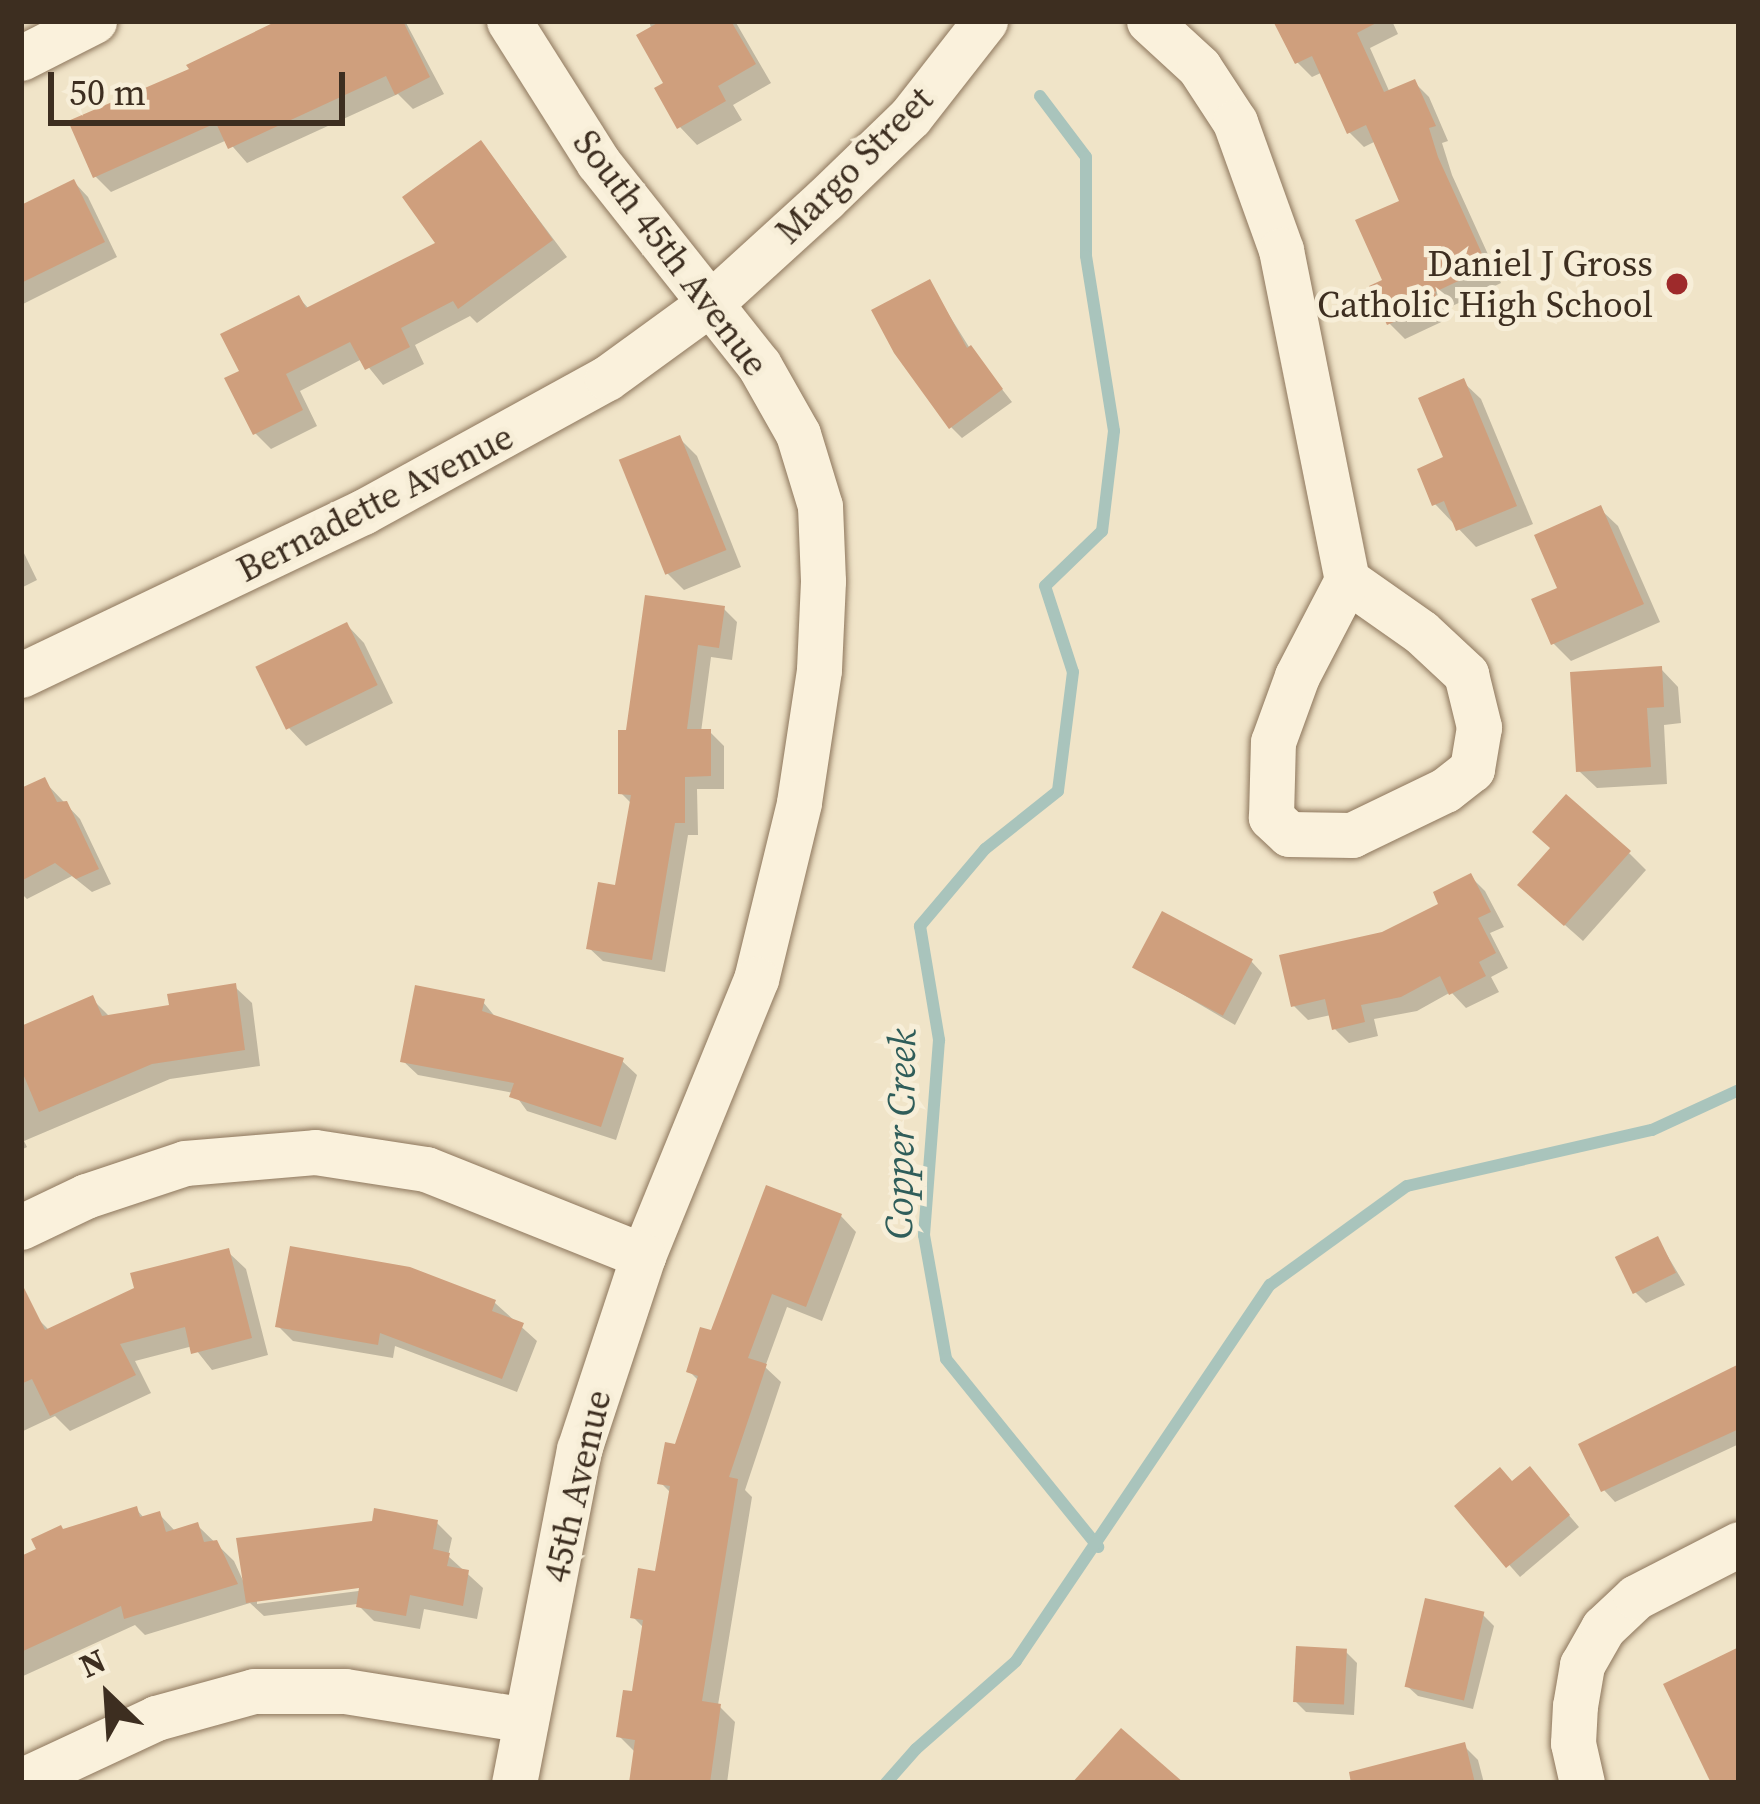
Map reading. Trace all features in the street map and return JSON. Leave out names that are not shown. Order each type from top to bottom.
[{"type":"street","points":[[21,58],[94,21]]},
{"type":"street","name":"South 45th Avenue","points":[[509,21],[598,162],[713,301],[759,365],[798,434],[820,506],[819,670],[799,803],[756,979],[643,1256]]},
{"type":"street","name":"Margo Street","points":[[713,301],[910,117],[985,21]]},
{"type":"street","points":[[1149,21],[1199,68],[1235,122],[1251,165],[1286,272],[1347,580],[1297,676],[1274,742],[1271,817],[1289,834],[1352,835],[1445,790],[1472,770],[1480,727],[1466,674],[1421,632],[1347,580]]},
{"type":"street","name":"Bernadette Avenue","points":[[21,675],[363,512],[516,433],[607,378],[713,301]]},
{"type":"street","points":[[21,1227],[86,1196],[185,1163],[314,1153],[426,1168],[643,1256]]},
{"type":"street","name":"45th Avenue","points":[[514,1783],[579,1449],[643,1256]]},
{"type":"street","points":[[1582,1783],[1573,1743],[1575,1706],[1582,1665],[1603,1628],[1636,1597],[1739,1544]]},
{"type":"street","points":[[21,1781],[156,1718],[254,1691],[345,1691],[526,1720]]},
{"type":"building","points":[[277,21],[403,21],[430,77],[395,95],[386,76],[228,149],[216,123],[93,178],[68,121],[189,69],[186,65]]},
{"type":"building","points":[[661,21],[731,21],[756,64],[718,86],[726,101],[677,129],[654,88],[663,83],[636,35]]},
{"type":"building","points":[[1273,21],[1380,21],[1357,33],[1384,92],[1415,79],[1436,126],[1429,128],[1438,157],[1488,267],[1435,292],[1439,302],[1387,325],[1369,286],[1382,280],[1355,220],[1399,201],[1366,125],[1347,134],[1312,56],[1295,64]]},
{"type":"building","points":[[481,140],[553,240],[458,309],[453,301],[401,328],[410,347],[365,370],[350,342],[286,374],[303,410],[253,435],[224,378],[239,371],[220,334],[299,295],[306,308],[435,243],[402,197]]},
{"type":"building","points":[[74,179],[105,242],[21,283],[21,205]]},
{"type":"building","points":[[930,279],[967,348],[971,345],[1003,389],[949,429],[894,353],[871,310]]},
{"type":"building","points":[[1464,378],[1517,506],[1456,531],[1444,501],[1432,506],[1417,469],[1443,457],[1418,398]]},
{"type":"building","points":[[680,435],[726,550],[665,575],[619,460]]},
{"type":"building","points":[[1601,505],[1644,604],[1551,645],[1531,599],[1557,588],[1534,535]]},
{"type":"building","points":[[645,595],[725,606],[719,648],[698,645],[687,729],[711,729],[711,776],[685,777],[685,823],[675,823],[652,960],[586,949],[598,882],[615,885],[631,795],[618,794],[618,730],[626,730]]},
{"type":"building","points":[[347,622],[378,685],[286,730],[255,667]]},
{"type":"building","points":[[1662,666],[1664,707],[1647,708],[1651,767],[1576,772],[1570,672]]},
{"type":"building","points":[[45,777],[57,802],[67,801],[99,869],[76,879],[55,863],[21,881],[21,788]]},
{"type":"building","points":[[1566,794],[1631,851],[1564,926],[1517,885],[1550,848],[1532,832]]},
{"type":"building","points":[[1471,873],[1491,912],[1478,918],[1496,953],[1479,962],[1486,976],[1449,995],[1440,976],[1401,997],[1361,1005],[1365,1022],[1332,1030],[1325,999],[1291,1007],[1279,955],[1382,932],[1438,904],[1433,892]]},
{"type":"building","points":[[1162,911],[1253,959],[1223,1016],[1132,968]]},
{"type":"building","points":[[236,983],[245,1050],[152,1064],[39,1112],[21,1069],[21,1026],[93,995],[102,1016],[169,1005],[167,994]]},
{"type":"building","points":[[415,985],[485,999],[482,1011],[624,1058],[601,1127],[509,1097],[514,1083],[400,1062]]},
{"type":"building","points":[[766,1185],[842,1214],[806,1307],[772,1294],[748,1358],[767,1364],[729,1477],[738,1479],[702,1701],[721,1704],[710,1783],[629,1783],[635,1740],[616,1737],[623,1690],[632,1691],[643,1620],[630,1618],[638,1568],[655,1571],[670,1486],[657,1484],[665,1442],[675,1444],[698,1376],[686,1372],[700,1327],[711,1330]]},
{"type":"building","points":[[1658,1236],[1676,1273],[1633,1294],[1615,1257]]},
{"type":"building","points":[[290,1246],[410,1267],[496,1300],[492,1311],[524,1323],[502,1379],[380,1333],[378,1345],[275,1327]]},
{"type":"building","points":[[229,1248],[252,1338],[191,1354],[185,1327],[120,1344],[136,1375],[50,1416],[32,1379],[21,1384],[21,1282],[45,1330],[134,1288],[130,1273]]},
{"type":"building","points":[[1739,1364],[1739,1429],[1601,1492],[1578,1444]]},
{"type":"building","points":[[1530,1466],[1570,1515],[1506,1568],[1454,1506],[1500,1467],[1512,1481]]},
{"type":"building","points":[[137,1506],[140,1517],[160,1511],[166,1532],[198,1522],[204,1542],[217,1540],[238,1584],[124,1619],[121,1606],[21,1652],[21,1556],[36,1549],[31,1539],[61,1525],[63,1529]]},
{"type":"building","points":[[374,1508],[438,1520],[433,1549],[450,1553],[447,1566],[469,1570],[463,1606],[410,1595],[406,1616],[356,1607],[359,1588],[246,1603],[236,1538],[372,1521]]},
{"type":"building","points":[[1425,1598],[1484,1612],[1464,1700],[1405,1687]]},
{"type":"building","points":[[1296,1646],[1347,1649],[1344,1705],[1293,1702]]},
{"type":"building","points":[[1739,1647],[1739,1783],[1711,1783],[1663,1684]]},
{"type":"building","points":[[1121,1728],[1184,1783],[1072,1783]]},
{"type":"building","points":[[1465,1742],[1475,1783],[1351,1783],[1349,1772]]},
{"type":"waterway","name":"Copper Creek","points":[[1040,96],[1086,157],[1086,256],[1114,431],[1102,531],[1045,586],[1073,672],[1058,791],[985,849],[920,926],[939,1040],[924,1235],[946,1359],[1098,1547]]},
{"type":"waterway","points":[[886,1783],[916,1749],[1016,1661],[1270,1285],[1407,1186],[1652,1130],[1739,1090]]},
{"type":"place","name":"Daniel J Gross Catholic High School","points":[[1677,284]]}]
